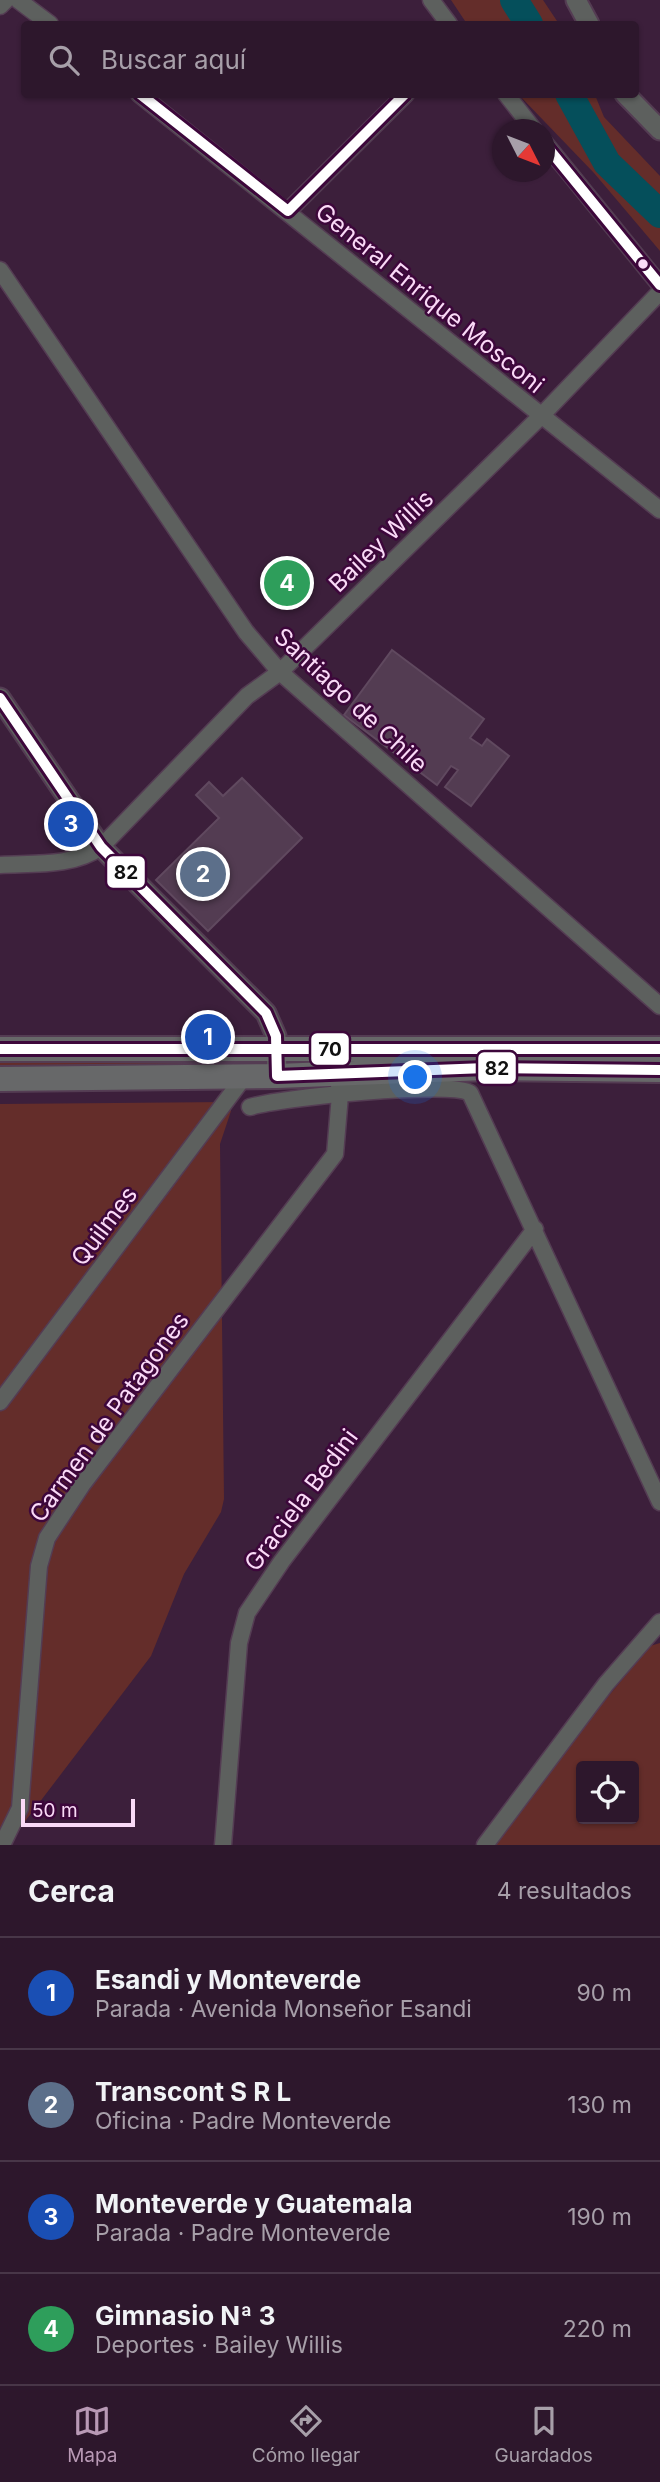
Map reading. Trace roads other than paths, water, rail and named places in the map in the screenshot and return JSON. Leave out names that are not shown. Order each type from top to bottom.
[{"type":"main road","points":[[0,1049],[660,1049]]},
{"type":"main road","points":[[0,1079],[277,1076],[339,1084],[486,1068],[660,1070]]},
{"type":"street","points":[[0,6],[6,0]]},
{"type":"street","points":[[18,0],[46,21]]},
{"type":"street","points":[[431,0],[447,21]]},
{"type":"street","points":[[576,0],[587,21]]},
{"type":"street","name":"General Enrique Mosconi","points":[[144,98],[288,211],[540,417],[660,510]]},
{"type":"street","points":[[288,211],[402,98]]},
{"type":"street","points":[[509,98],[525,119]]},
{"type":"street","points":[[629,98],[660,130]]},
{"type":"street","points":[[555,156],[660,285]]},
{"type":"street","name":"Santiago de Chile","points":[[0,270],[246,632],[280,671],[660,1006]]},
{"type":"street","name":"Bailey Willis","points":[[101,847],[239,704],[280,671],[540,417],[660,292]]},
{"type":"street","points":[[0,698],[101,847],[266,1013],[272,1022],[277,1076]]},
{"type":"street","points":[[0,865],[84,859],[101,847]]},
{"type":"street","name":"Carmen de Patagones","points":[[2,1845],[20,1808],[39,1566],[47,1538],[82,1485],[335,1154],[339,1084],[335,1048]]},
{"type":"street","name":"Quilmes","points":[[0,1402],[244,1077]]},
{"type":"street","points":[[250,1107],[339,1084],[447,1087],[467,1091],[476,1101],[660,1502]]},
{"type":"street","name":"Graciela Bedini","points":[[223,1845],[239,1643],[247,1613],[282,1561],[535,1229]]},
{"type":"street","points":[[485,1845],[606,1684],[660,1622]]},
{"type":"waterway","points":[[514,0],[527,21]]},
{"type":"waterway","points":[[571,98],[607,163],[660,214]]},
{"type":"place","name":"Gimnasio Nª 3","points":[[287,583]]},
{"type":"place","name":"Monteverde y Guatemala","points":[[71,824]]},
{"type":"place","name":"Transcont S R L","points":[[203,874]]},
{"type":"place","name":"Esandi y Monteverde","points":[[208,1037]]}]
